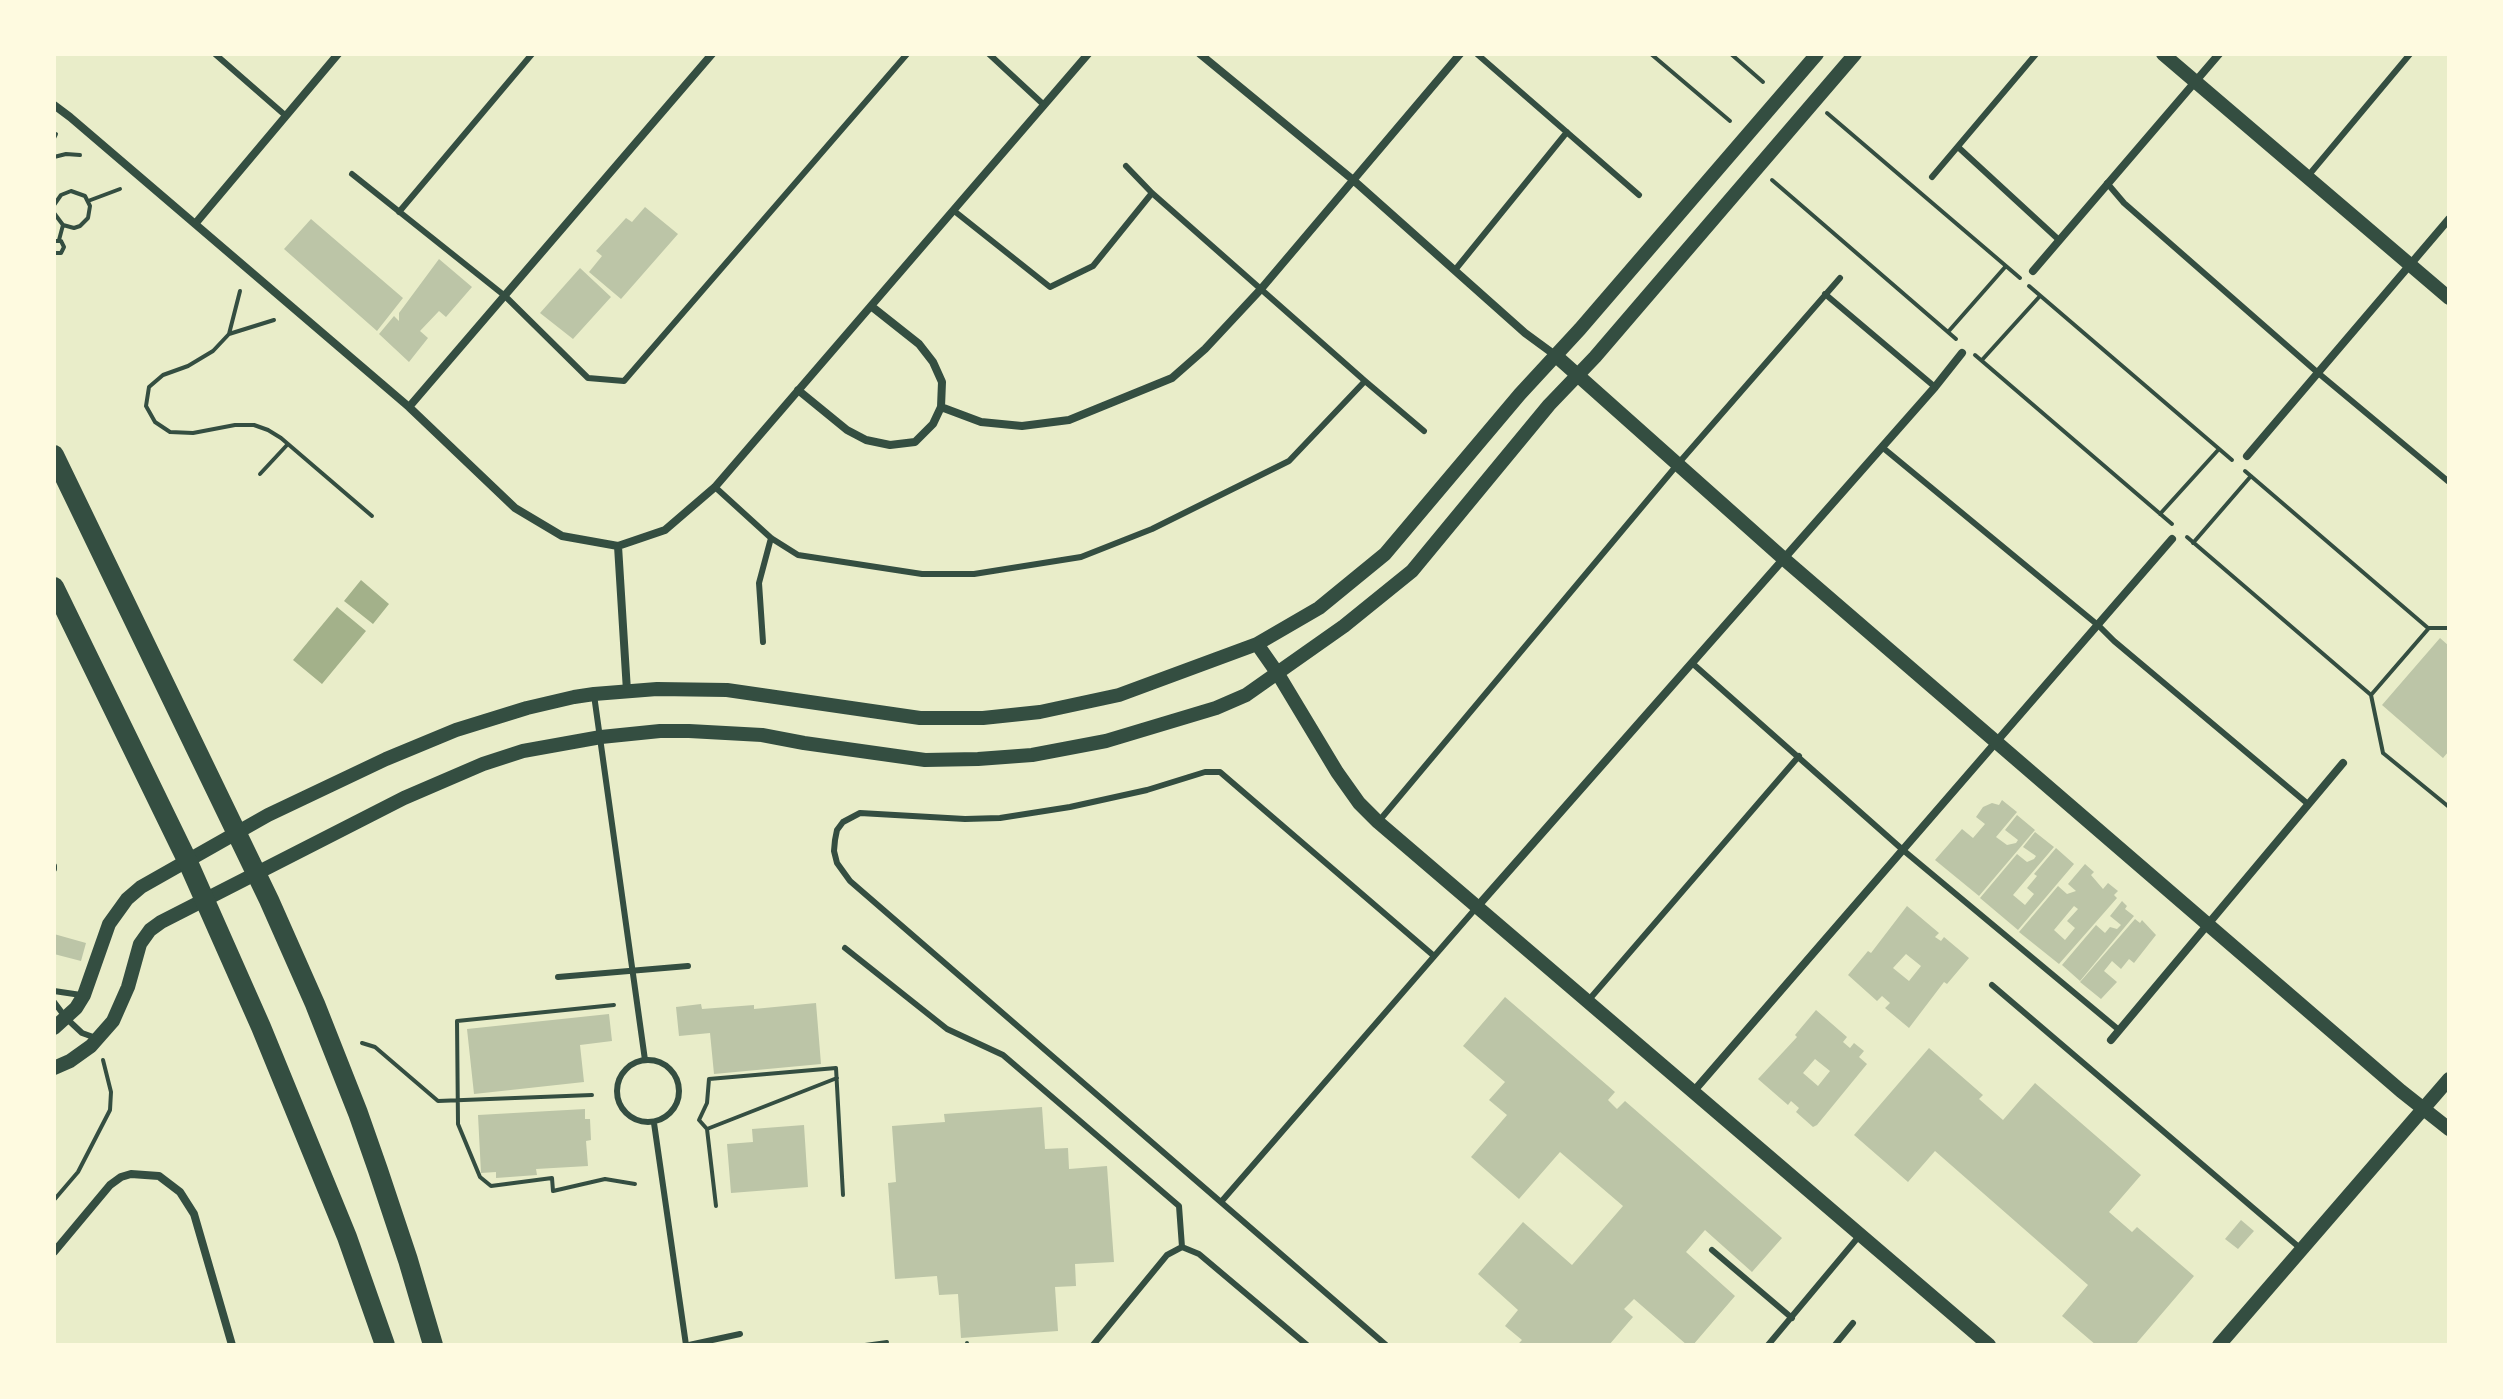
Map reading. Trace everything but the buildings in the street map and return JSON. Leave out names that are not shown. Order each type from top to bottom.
[{"type":"main road","points":[[54,455],[303,977],[358,1113],[433,1345]]},
{"type":"main road","points":[[54,587],[206,900],[331,1199],[385,1345]]},
{"type":"street","points":[[195,224],[338,54]]},
{"type":"street","points":[[409,407],[712,54]]},
{"type":"street","points":[[54,105],[409,407],[515,508],[562,536],[618,546],[665,530],[715,487],[1088,54]]},
{"type":"street","points":[[1200,54],[1352,179],[1784,559],[2206,924],[2449,1129]]},
{"type":"street","points":[[941,407],[981,422],[1022,426],[1069,420],[1172,378],[1205,349],[1261,289],[1460,54]]},
{"type":"street","points":[[60,1023],[84,995],[109,924],[141,887],[268,815],[386,759],[456,730],[527,708],[594,694],[627,691],[727,690],[920,718],[983,718],[1040,712],[1119,695],[1257,644],[1319,608],[1385,554],[1442,484],[1817,54]]},
{"type":"street","points":[[54,1068],[70,1061],[94,1042],[113,1021],[144,936],[161,922],[404,798],[483,764],[523,751],[601,737],[660,731],[762,735],[925,760],[1032,755],[1106,741],[1216,708],[1246,695],[1344,626],[1412,571],[1549,405],[1855,54]]},
{"type":"street","points":[[2163,54],[2449,298]]},
{"type":"street","points":[[2033,271],[2219,54]]},
{"type":"street","points":[[2247,456],[2449,219]]},
{"type":"street","points":[[798,390],[847,430],[866,440],[890,445],[915,442],[933,424],[941,407],[942,382],[933,362],[919,344],[871,306]]},
{"type":"street","points":[[1476,908],[1966,352]]},
{"type":"street","points":[[1693,1093],[2172,539]]},
{"type":"street","points":[[618,546],[627,691]]},
{"type":"street","points":[[1257,644],[1337,772],[1359,803],[1378,822],[1989,1345]]},
{"type":"street","points":[[2111,1040],[2343,763]]},
{"type":"street","points":[[2219,1345],[2449,1079]]},
{"type":"street","points":[[54,1252],[121,1177],[144,1173],[159,1176],[180,1192],[194,1214],[232,1345]]},
{"type":"lane","points":[[215,54],[286,116]]},
{"type":"lane","points":[[399,212],[532,54]]},
{"type":"lane","points":[[352,174],[505,296],[588,378],[624,381],[907,54]]},
{"type":"lane","points":[[989,54],[1044,105]]},
{"type":"lane","points":[[1477,54],[1639,195]]},
{"type":"lane","points":[[1932,177],[2036,54]]},
{"type":"lane","points":[[2308,176],[2410,54]]},
{"type":"lane","points":[[1455,270],[1567,132]]},
{"type":"lane","points":[[1958,147],[2059,240]]},
{"type":"lane","points":[[1126,166],[1152,193],[1424,431]]},
{"type":"lane","points":[[2107,183],[2124,203],[2317,372],[2449,482]]},
{"type":"lane","points":[[953,210],[1050,287],[1093,266],[1152,193]]},
{"type":"lane","points":[[1378,822],[1677,465],[1840,278]]},
{"type":"lane","points":[[1825,294],[1935,387]]},
{"type":"lane","points":[[715,487],[771,538],[798,555],[922,574],[974,574],[1081,557],[1152,529],[1289,461],[1365,381]]},
{"type":"lane","points":[[1882,447],[2308,804]]},
{"type":"lane","points":[[763,642],[759,583],[771,538]]},
{"type":"lane","points":[[1692,663],[1903,850],[2119,1030]]},
{"type":"lane","points":[[594,694],[645,1060]]},
{"type":"lane","points":[[1587,1002],[1799,756]]},
{"type":"lane","points":[[1386,1345],[850,881],[837,863],[834,851],[837,830],[851,816],[871,812],[965,819],[1000,818],[1070,807],[1154,788],[1205,772],[1220,772],[1434,956]]},
{"type":"lane","points":[[1221,1202],[1476,908]]},
{"type":"lane","points":[[845,948],[947,1029],[1003,1055],[1179,1206],[1182,1247]]},
{"type":"lane","points":[[558,977],[688,966]]},
{"type":"lane","points":[[1992,985],[2301,1250]]},
{"type":"lane","points":[[54,991],[84,995]]},
{"type":"lane","points":[[54,1002],[60,1023],[94,1042]]},
{"type":"lane","points":[[645,1060],[666,1065],[678,1081],[680,1092],[673,1112],[654,1123],[634,1120],[626,1114],[617,1096],[620,1076],[627,1068],[645,1060]]},
{"type":"lane","points":[[654,1123],[688,1345],[740,1334]]},
{"type":"lane","points":[[1768,1345],[1860,1235]]},
{"type":"lane","points":[[1093,1345],[1167,1255],[1182,1247]]},
{"type":"lane","points":[[1182,1247],[1199,1254],[1307,1345]]},
{"type":"lane","points":[[1712,1250],[1792,1318]]},
{"type":"lane","points":[[1835,1345],[1853,1323]]},
{"type":"path","points":[[1651,54],[1730,121]]},
{"type":"path","points":[[1731,54],[1763,82]]},
{"type":"path","points":[[1827,113],[2429,628],[2449,628]]},
{"type":"path","points":[[54,157],[80,155]]},
{"type":"path","points":[[54,166],[54,179]]},
{"type":"path","points":[[1770,179],[1959,341]]},
{"type":"path","points":[[54,187],[61,195]]},
{"type":"path","points":[[88,201],[120,189]]},
{"type":"path","points":[[54,205],[65,192],[76,191],[88,201],[90,212],[85,223],[74,228],[63,225],[54,213]]},
{"type":"path","points":[[54,253],[63,250],[64,245],[56,240],[63,225]]},
{"type":"path","points":[[1948,332],[2006,266]]},
{"type":"path","points":[[240,291],[229,334],[213,351],[188,366],[163,375],[149,387],[146,406],[155,422],[170,432],[193,433],[235,425],[254,425],[268,430],[372,516]]},
{"type":"path","points":[[1982,360],[2040,296]]},
{"type":"path","points":[[229,334],[274,320]]},
{"type":"path","points":[[1966,352],[1982,360],[2371,695],[2383,753],[2449,807]]},
{"type":"path","points":[[260,474],[287,445]]},
{"type":"path","points":[[2160,514],[2219,449]]},
{"type":"path","points":[[2193,543],[2251,476]]},
{"type":"path","points":[[2371,695],[2429,628]]},
{"type":"path","points":[[614,1005],[457,1021],[458,1124],[480,1177],[491,1186],[552,1178],[553,1191],[605,1179],[635,1184]]},
{"type":"path","points":[[54,1200],[78,1172],[110,1110],[108,1073],[94,1042]]},
{"type":"path","points":[[362,1043],[375,1047],[438,1101],[592,1095]]},
{"type":"path","points":[[716,1206],[707,1129],[699,1120],[707,1103],[709,1079],[836,1068],[843,1195]]},
{"type":"path","points":[[707,1129],[837,1078]]},
{"type":"path","points":[[865,1345],[887,1342]]},
{"type":"shaded area","points":[[361,580],[389,604],[373,624],[344,601]]},
{"type":"shaded area","points":[[337,607],[366,631],[322,684],[293,660]]}]
